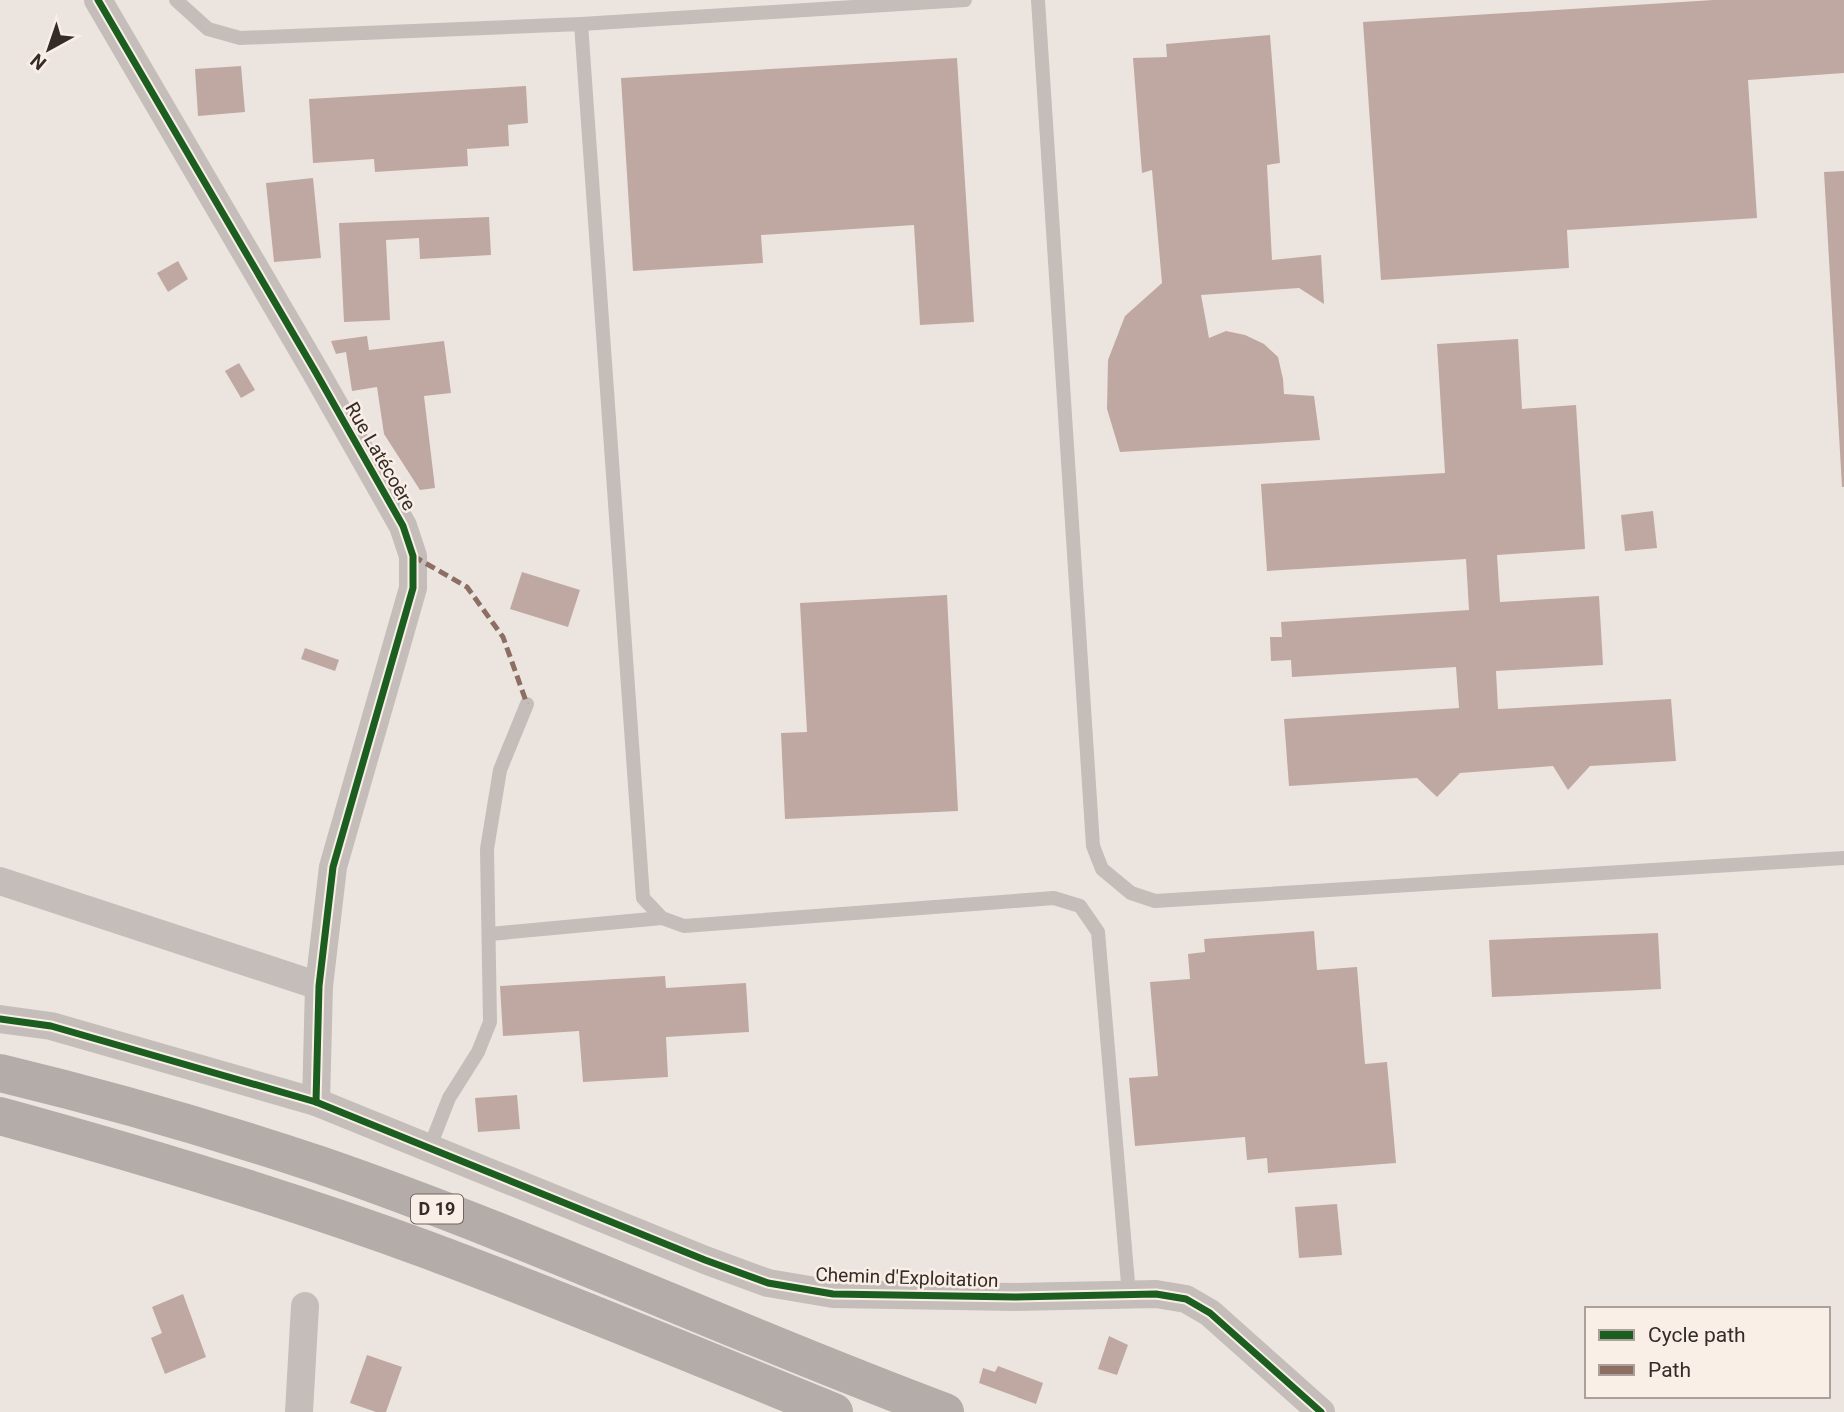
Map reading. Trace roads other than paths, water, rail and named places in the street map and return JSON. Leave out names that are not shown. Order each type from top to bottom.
[{"type":"main road","name":"D 19","points":[[0,1073],[103,1098],[332,1170],[454,1215],[862,1381],[945,1412]]},
{"type":"main road","name":"D 19","points":[[0,1116],[97,1142],[279,1198],[426,1250],[834,1412]]},
{"type":"street","name":"Rue Latécoère","points":[[98,0],[329,395],[403,526],[413,556],[413,588],[333,867],[319,986],[317,1102]]},
{"type":"street","points":[[0,881],[319,986]]},
{"type":"street","name":"Chemin d'Exploitation","points":[[0,1019],[51,1026],[317,1102],[705,1260],[768,1283],[833,1294],[1015,1297],[1129,1295],[1186,1299],[1210,1313],[1321,1412]]},
{"type":"street","points":[[299,1412],[305,1306]]},
{"type":"lane","points":[[176,0],[208,29],[240,38],[581,24],[965,0]]},
{"type":"lane","points":[[1038,0],[1093,846],[1102,869],[1131,892],[1155,901],[1844,858]]},
{"type":"lane","points":[[581,24],[643,898],[662,918]]},
{"type":"lane","points":[[429,1149],[449,1098],[478,1052],[490,1022],[487,849],[500,770],[527,704]]},
{"type":"lane","points":[[490,934],[662,918],[684,926],[1054,898],[1080,906],[1098,932],[1129,1295]]}]
